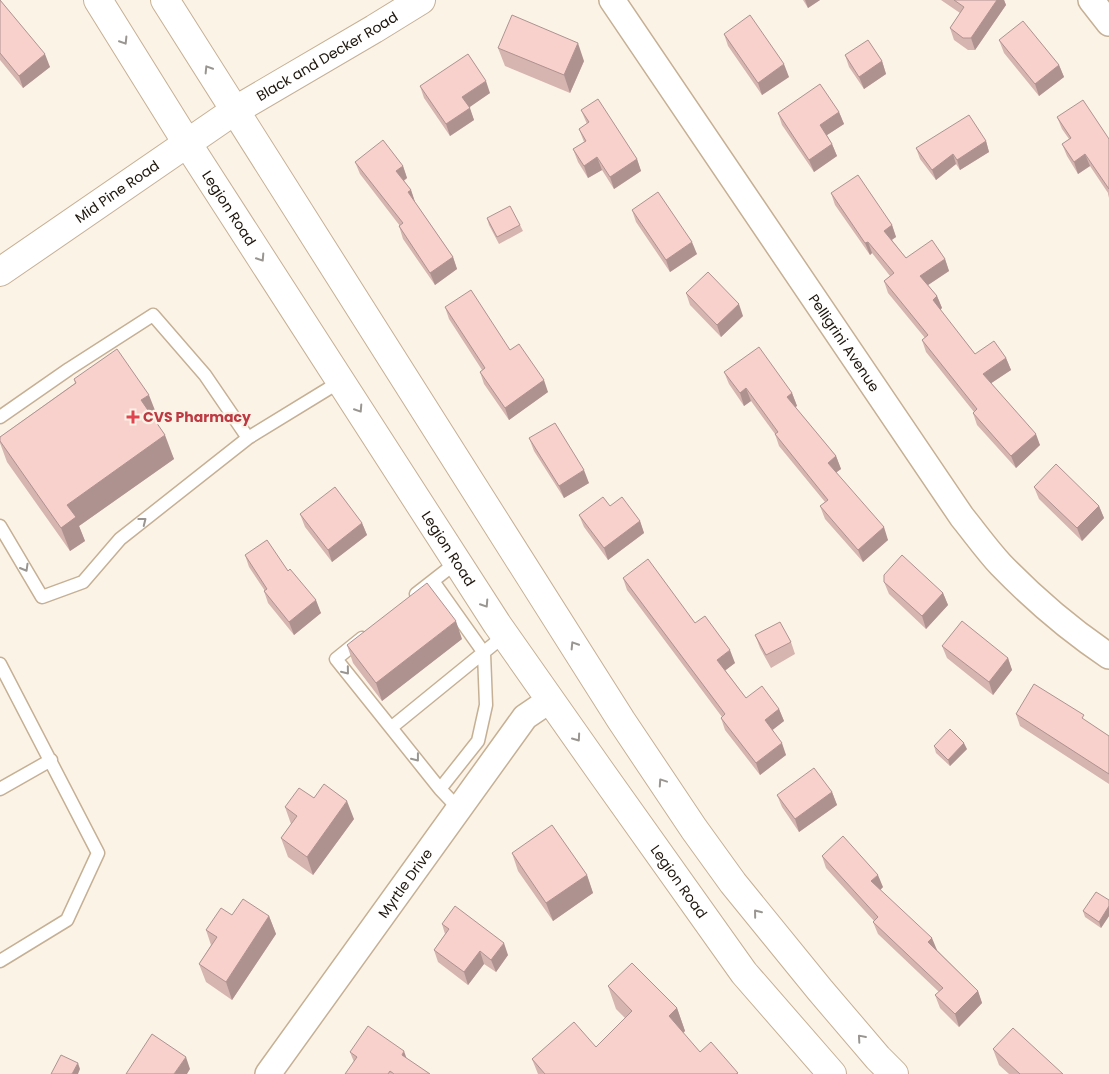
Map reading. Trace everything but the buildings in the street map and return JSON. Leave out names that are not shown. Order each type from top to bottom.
[{"type":"main road","name":"Legion Road","points":[[98,0],[187,143],[505,635],[744,973],[832,1074]]},
{"type":"main road","points":[[165,0],[621,720],[694,829],[733,883],[808,975],[878,1058],[894,1074]]},
{"type":"main road","name":"Black and Decker Road","points":[[234,111],[421,0]]},
{"type":"main road","name":"Mid Pine Road","points":[[0,272],[234,111]]},
{"type":"street","name":"Pelligrini Avenue","points":[[612,0],[962,517],[1000,563],[1033,597],[1082,638],[1109,656]]},
{"type":"street","points":[[1091,0],[1109,23]]},
{"type":"street","name":"Myrtle Drive","points":[[268,1074],[458,808],[488,748],[525,717],[550,700]]},
{"type":"lane","points":[[0,418],[69,369],[153,315],[205,375],[248,438]]},
{"type":"lane","points":[[0,526],[42,597],[83,582],[120,539],[248,438],[341,381]]},
{"type":"lane","points":[[403,605],[457,562]]},
{"type":"lane","points":[[432,581],[484,653],[488,748],[440,789]]},
{"type":"lane","points":[[373,629],[336,659],[440,789],[458,808]]},
{"type":"lane","points":[[392,727],[505,635]]},
{"type":"lane","points":[[0,664],[98,853],[67,920],[0,961]]},
{"type":"lane","points":[[0,789],[51,760]]},
{"type":"place","name":"CVS Pharmacy","points":[[133,417]]}]
